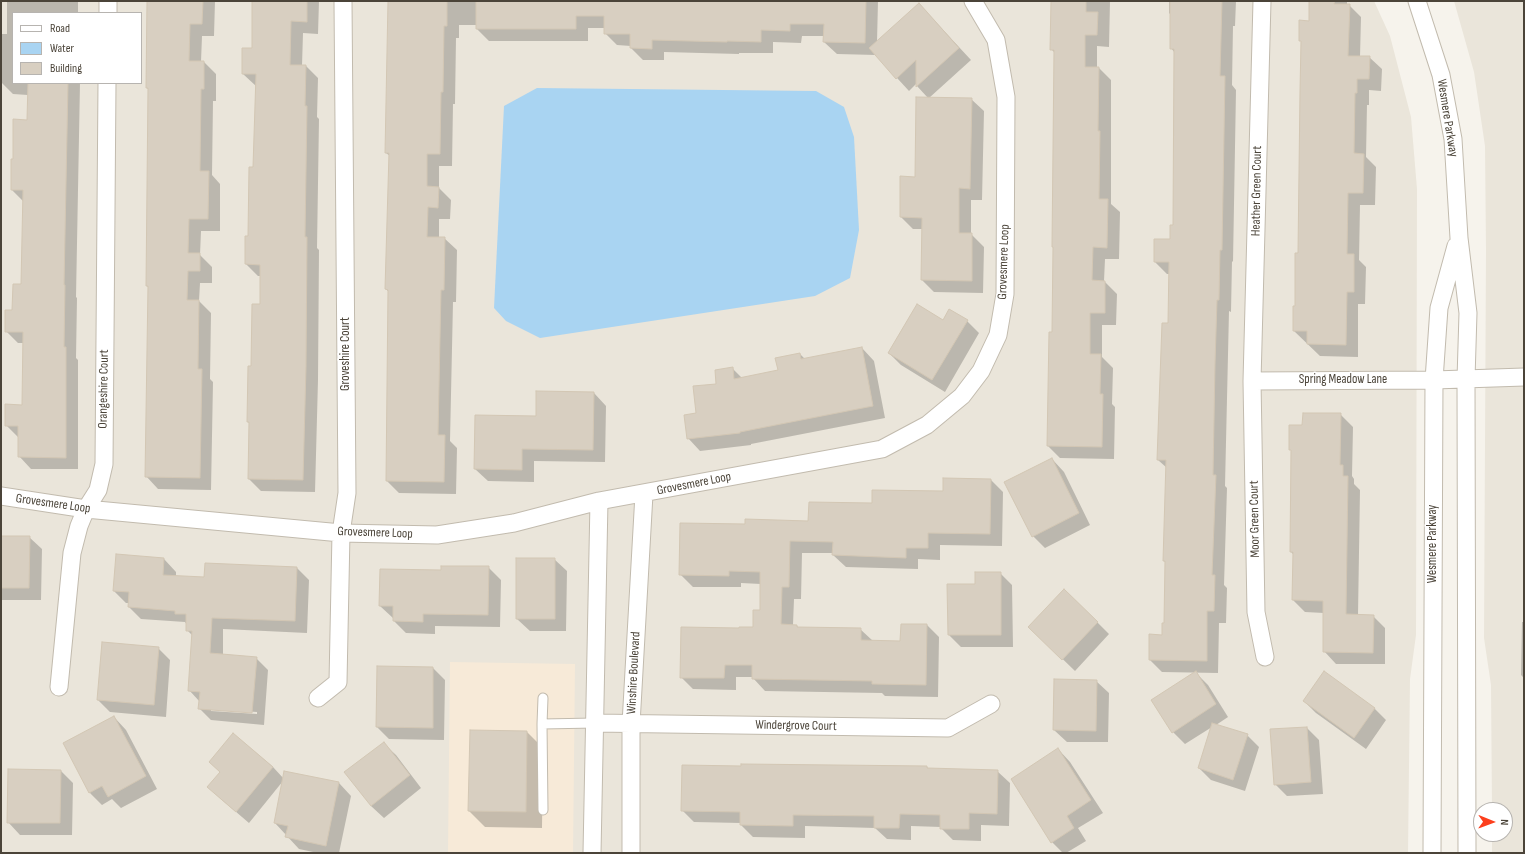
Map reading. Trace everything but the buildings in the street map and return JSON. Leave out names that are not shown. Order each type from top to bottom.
[{"type":"street","points":[[108,1],[108,12]]},
{"type":"street","name":"Groveshire Court","points":[[318,698],[338,682],[341,533],[347,493],[343,1]]},
{"type":"street","name":"Grovesmere Loop","points":[[1,496],[86,509],[341,533],[437,535],[514,523],[599,502],[882,449],[928,425],[962,396],[981,371],[998,335],[1005,294],[1006,97],[996,40],[973,1]]},
{"type":"street","name":"Heather Green Court","points":[[1252,381],[1262,1]]},
{"type":"street","name":"Wesmere Parkway","points":[[1417,1],[1441,75],[1453,139],[1459,238],[1468,313],[1466,379],[1466,853]]},
{"type":"street","name":"Orangeshire Court","points":[[59,687],[72,553],[79,526],[86,509],[98,490],[104,464],[107,84]]},
{"type":"street","name":"Wesmere Parkway","points":[[1432,853],[1434,380],[1439,308],[1459,238]]},
{"type":"street","name":"Spring Meadow Lane","points":[[1252,381],[1434,380],[1524,377]]},
{"type":"street","name":"Moor Green Court","points":[[1252,381],[1256,612],[1265,657]]},
{"type":"street","name":"Winshire Boulevard","points":[[631,853],[631,724],[644,494]]},
{"type":"street","points":[[592,853],[599,502]]},
{"type":"street","name":"Windergrove Court","points":[[595,723],[948,728],[991,704]]},
{"type":"lane","points":[[543,698],[543,810]]},
{"type":"lane","points":[[542,724],[595,723]]},
{"type":"shaded area","points":[[1,1],[1374,1],[1390,36],[1411,117],[1417,189],[1416,635],[1410,679],[1408,853],[1,853]]},
{"type":"shaded area","points":[[1454,1],[1524,1],[1524,853],[1492,853],[1492,842],[1513,842],[1513,802],[1492,802],[1491,685],[1484,638],[1486,250],[1485,146],[1474,72]]},
{"type":"shaded area","points":[[450,662],[575,664],[573,853],[448,853]]},
{"type":"water","points":[[537,88],[816,91],[844,107],[854,137],[859,230],[850,278],[815,296],[540,338],[506,321],[494,308],[504,106]]}]
